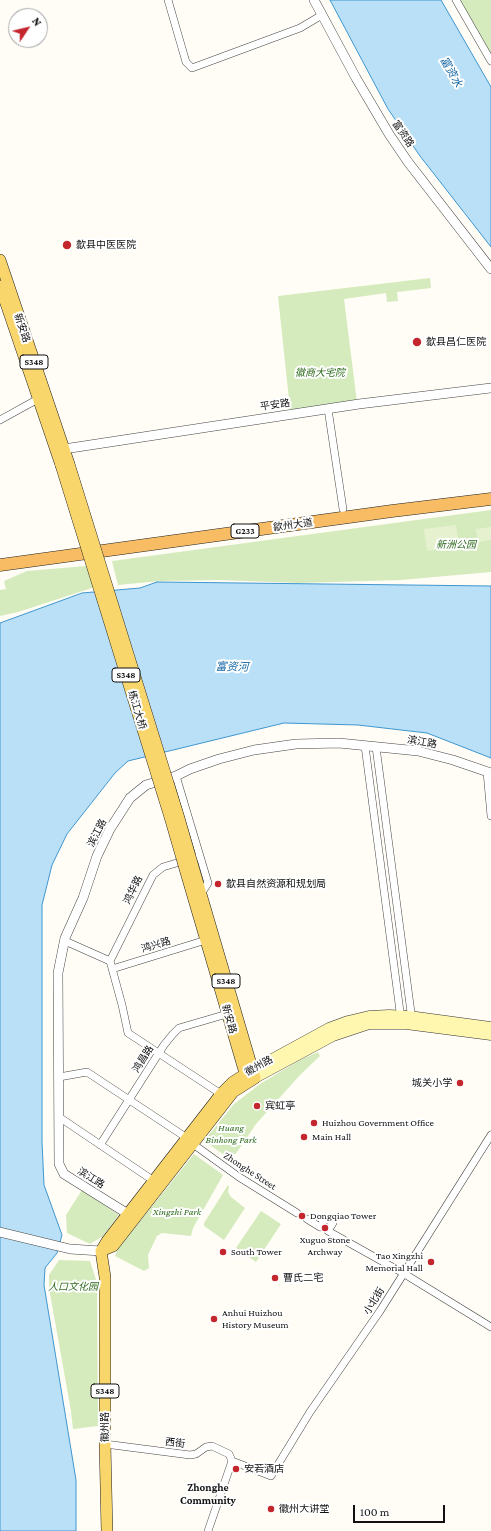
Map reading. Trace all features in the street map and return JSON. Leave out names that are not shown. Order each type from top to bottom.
[{"type":"highway","name":"歙州大道","points":[[0,557],[343,509],[491,491]]},
{"type":"highway","name":"歙州大道","points":[[0,565],[392,511],[491,499]]},
{"type":"main road","name":"新安路","points":[[0,260],[64,449],[65,464]]},
{"type":"main road","name":"新安路","points":[[0,286],[38,399],[65,464]]},
{"type":"main road","name":"练江大桥","points":[[65,464],[168,810],[196,888]]},
{"type":"main road","name":"新安路","points":[[196,888],[206,940],[227,1014],[250,1076]]},
{"type":"main road","name":"新安路","points":[[196,888],[250,1076]]},
{"type":"main road","name":"徽州路","points":[[101,1250],[113,1246],[190,1141],[221,1094],[233,1082],[250,1076],[341,1032],[369,1024],[401,1019],[491,1027]]},
{"type":"main road","name":"徽州路","points":[[412,1020],[491,1035]]},
{"type":"main road","name":"徽州路","points":[[107,1531],[105,1444],[105,1277],[101,1250],[154,1181],[250,1076]]},
{"type":"street","points":[[168,0],[186,62],[192,68],[300,28],[322,15]]},
{"type":"street","name":"富资路","points":[[314,0],[356,78],[392,139],[491,269]]},
{"type":"street","points":[[456,0],[491,60]]},
{"type":"street","name":"平安路","points":[[64,449],[328,409],[491,388]]},
{"type":"street","points":[[0,420],[38,399]]},
{"type":"street","points":[[328,409],[343,509]]},
{"type":"street","name":"滨江路","points":[[128,1214],[64,1174],[59,1164],[58,973],[65,941],[83,898],[97,856],[130,798],[140,788],[146,785],[176,776],[219,758],[266,747],[312,743],[418,751],[435,755],[489,773]]},
{"type":"street","points":[[365,746],[401,1019]]},
{"type":"street","points":[[376,747],[412,1020]]},
{"type":"street","points":[[489,773],[491,816]]},
{"type":"street","points":[[176,776],[208,884],[196,888]]},
{"type":"street","name":"鸿华路","points":[[111,965],[153,875],[163,868],[200,856]]},
{"type":"street","name":"鸿兴路","points":[[111,965],[206,940]]},
{"type":"street","points":[[65,941],[111,965],[128,1033],[221,1094]]},
{"type":"street","name":"鸿昌路","points":[[100,1145],[169,1038],[179,1028],[227,1014]]},
{"type":"street","name":"Zhonghe Street","points":[[59,1077],[87,1072],[190,1141],[239,1177],[297,1213]]},
{"type":"street","points":[[59,1117],[154,1181]]},
{"type":"street","name":"小北街","points":[[271,1476],[310,1412],[380,1311],[491,1135]]},
{"type":"street","points":[[307,1219],[320,1227],[325,1218],[333,1223],[328,1231],[403,1273],[491,1328]]},
{"type":"street","points":[[0,1232],[70,1249],[101,1250]]},
{"type":"street","name":"西街","points":[[105,1444],[190,1455],[196,1454],[212,1446],[229,1454],[232,1461],[271,1476]]},
{"type":"street","points":[[208,1531],[232,1461]]},
{"type":"green space","points":[[460,0],[491,0],[491,56]]},
{"type":"green space","name":"徽商大宅院","points":[[430,278],[431,288],[397,292],[398,301],[387,302],[386,293],[344,299],[357,402],[294,411],[290,409],[278,296]]},
{"type":"green space","name":"新洲公园","points":[[491,510],[491,572],[401,580],[300,583],[218,580],[160,581],[118,585],[112,561]]},
{"type":"green space","points":[[456,525],[459,547],[427,551],[424,529]]},
{"type":"green space","points":[[491,527],[491,540],[478,542],[476,529]]},
{"type":"green space","points":[[86,566],[95,587],[18,612],[0,616],[0,590],[6,589],[4,581],[27,571]]},
{"type":"green space","name":"Huang Binhong Park","points":[[318,1052],[320,1056],[300,1075],[256,1124],[237,1152],[230,1159],[204,1141],[234,1104],[260,1084],[300,1060]]},
{"type":"green space","name":"Xingzhi Park","points":[[194,1154],[223,1175],[193,1228],[191,1236],[162,1233],[157,1236],[148,1255],[149,1268],[144,1271],[115,1256],[117,1250]]},
{"type":"green space","points":[[228,1185],[228,1192],[231,1197],[245,1208],[224,1240],[204,1226],[204,1223]]},
{"type":"green space","points":[[82,1190],[119,1215],[103,1236],[90,1244],[67,1233],[66,1215]]},
{"type":"green space","points":[[261,1211],[281,1224],[256,1262],[236,1248]]},
{"type":"green space","name":"人口文化园","points":[[59,1260],[90,1261],[97,1283],[98,1426],[73,1429],[49,1288],[49,1275]]},
{"type":"water","name":"富资水","points":[[330,0],[441,0],[491,87],[491,247],[420,156],[388,109]]},
{"type":"water","name":"富资河","points":[[157,582],[491,586],[491,758],[427,733],[358,725],[284,723],[128,761],[115,773],[67,834],[52,865],[42,905],[42,1142],[44,1185],[62,1235],[57,1253],[45,1268],[44,1285],[76,1480],[76,1531],[0,1531],[0,623],[82,593],[140,588]]},
{"type":"tunnel","points":[[297,1213],[307,1219]]},
{"type":"place","name":"歙县中医医院","points":[[67,245]]},
{"type":"place","name":"歙县昌仁医院","points":[[417,342]]},
{"type":"place","name":"歙县自然资源和规划局","points":[[218,884]]},
{"type":"place","name":"城关小学","points":[[460,1083]]},
{"type":"place","name":"宾虹亭","points":[[257,1106]]},
{"type":"place","name":"Huizhou Government Office","points":[[314,1123]]},
{"type":"place","name":"Main Hall","points":[[304,1137]]},
{"type":"place","name":"Dongqiao Tower","points":[[302,1216]]},
{"type":"place","name":"Xuguo Stone Archway","points":[[325,1228]]},
{"type":"place","name":"South Tower","points":[[223,1252]]},
{"type":"place","name":"Tao Xingzhi Memorial Hall","points":[[431,1262]]},
{"type":"place","name":"曹氏二宅","points":[[275,1278]]},
{"type":"place","name":"Anhui Huizhou History Museum","points":[[214,1319]]},
{"type":"place","name":"安若酒店","points":[[236,1469]]},
{"type":"place","name":"徽州大讲堂","points":[[271,1509]]},
{"type":"district","name":"Zhonghe Community","points":[[208,1494]]}]
